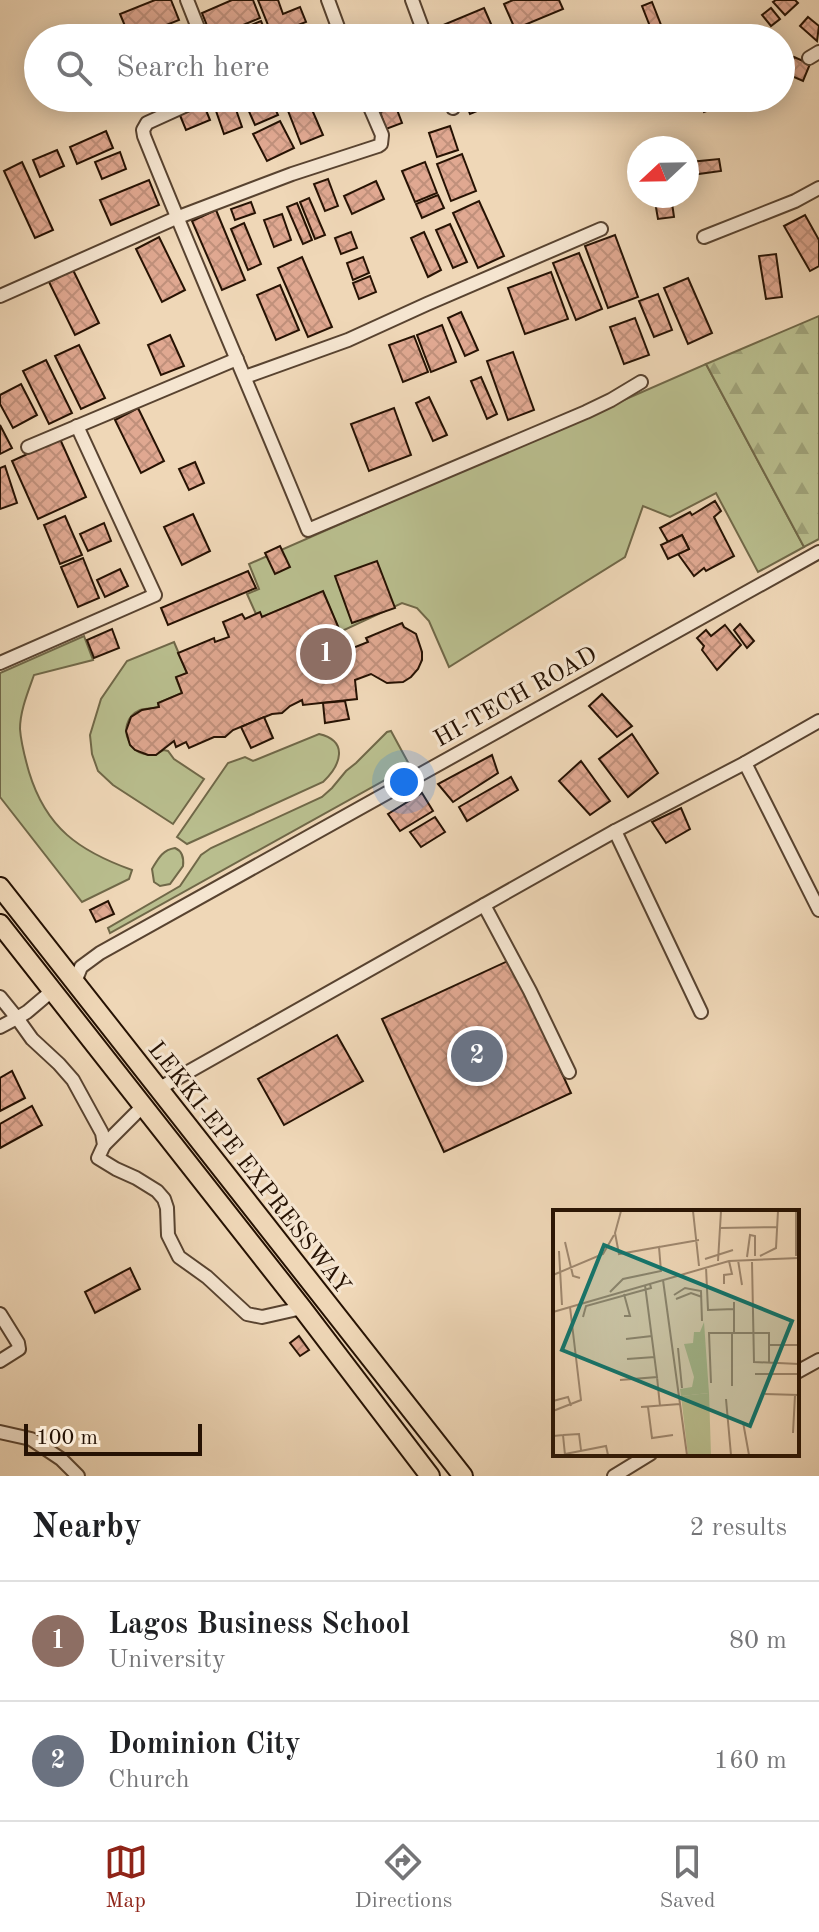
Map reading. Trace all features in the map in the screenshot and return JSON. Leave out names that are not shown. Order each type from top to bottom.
[{"type":"highway","name":"LEKKI-EPE EXPRESSWAY","points":[[0,887],[463,1476]]},
{"type":"highway","name":"LEKKI-EPE EXPRESSWAY","points":[[0,924],[430,1476]]},
{"type":"street","points":[[187,0],[196,24]]},
{"type":"street","points":[[328,0],[337,24]]},
{"type":"street","points":[[412,0],[421,24]]},
{"type":"street","points":[[168,112],[147,123],[144,136],[308,530],[586,412],[641,382]]},
{"type":"street","points":[[0,296],[176,218],[292,174],[378,146],[382,139],[371,112]]},
{"type":"street","points":[[704,237],[795,201],[819,188]]},
{"type":"street","points":[[245,377],[348,340],[601,229]]},
{"type":"street","points":[[28,447],[237,359]]},
{"type":"street","points":[[0,663],[155,595],[77,426]]},
{"type":"street","name":"HI-TECH ROAD","points":[[75,982],[81,967],[100,953],[819,552]]},
{"type":"street","points":[[158,1089],[615,831],[819,721]]},
{"type":"street","points":[[745,763],[819,910]]},
{"type":"street","points":[[615,831],[701,1012]]},
{"type":"street","points":[[484,905],[569,1072]]},
{"type":"street","points":[[0,1027],[27,1012],[53,990]]},
{"type":"street","points":[[0,997],[32,1039],[73,1080],[102,1133],[104,1145]]},
{"type":"street","points":[[143,1106],[104,1145],[98,1158],[157,1191],[164,1199],[168,1235],[179,1257],[207,1277],[247,1314],[262,1317],[302,1308]]},
{"type":"street","points":[[0,1314],[19,1349],[0,1361]]},
{"type":"street","points":[[799,1371],[819,1360]]},
{"type":"street","points":[[0,1432],[31,1439],[61,1459],[78,1476]]},
{"type":"street","points":[[614,1476],[647,1456]]},
{"type":"green space","points":[[819,316],[819,539],[804,547],[706,364]]},
{"type":"green space","points":[[706,364],[804,547],[758,572],[716,493],[670,517],[643,506],[625,557],[449,667],[429,621],[417,608],[402,603],[340,632],[323,592],[262,617],[260,613],[256,614],[247,594],[259,589],[249,564]]},
{"type":"green space","points":[[84,636],[93,660],[34,675],[20,729],[36,792],[55,823],[96,855],[132,870],[129,879],[82,902],[0,797],[0,673]]},
{"type":"green space","points":[[174,642],[187,673],[176,678],[182,693],[158,703],[159,707],[140,710],[131,716],[126,733],[129,742],[143,754],[168,751],[174,759],[204,779],[173,824],[113,785],[98,771],[90,735],[101,699],[127,661]]},
{"type":"green space","points":[[391,731],[410,766],[110,933],[108,928],[180,886],[201,855],[211,848],[322,797]]},
{"type":"green space","points":[[319,734],[335,742],[339,754],[334,768],[323,782],[187,844],[177,837],[228,763],[245,757],[253,761]]},
{"type":"green space","points":[[175,848],[182,855],[183,866],[170,884],[160,886],[154,882],[152,869],[158,858]]},
{"type":"building","points":[[155,0],[171,0],[179,20],[169,24],[124,24],[120,14]]},
{"type":"building","points":[[232,0],[253,0],[260,18],[246,24],[206,24],[202,13]]},
{"type":"building","points":[[258,0],[278,0],[283,14],[300,7],[306,22],[301,24],[268,24]]},
{"type":"building","points":[[513,0],[559,0],[563,9],[527,24],[513,24],[504,4]]},
{"type":"building","points":[[795,0],[798,3],[785,15],[773,2]]},
{"type":"building","points":[[652,2],[661,24],[649,24],[642,6]]},
{"type":"building","points":[[484,8],[491,24],[446,24]]},
{"type":"building","points":[[771,8],[780,19],[769,24],[762,15]]},
{"type":"building","points":[[808,17],[819,26],[817,41],[800,26]]},
{"type":"building","points":[[795,57],[810,64],[803,81],[795,78]]},
{"type":"building","points":[[207,112],[210,120],[186,130],[179,113]]},
{"type":"building","points":[[216,112],[237,112],[242,127],[224,134]]},
{"type":"building","points":[[249,112],[277,112],[278,115],[255,125]]},
{"type":"building","points":[[288,112],[313,112],[323,135],[301,144]]},
{"type":"building","points":[[380,112],[398,112],[402,123],[386,129]]},
{"type":"building","points":[[280,121],[294,148],[267,161],[253,134]]},
{"type":"building","points":[[450,126],[458,150],[437,157],[429,133]]},
{"type":"building","points":[[106,131],[113,148],[77,164],[70,147]]},
{"type":"building","points":[[57,150],[64,166],[40,177],[33,160]]},
{"type":"building","points":[[120,152],[126,169],[102,179],[95,162]]},
{"type":"building","points":[[462,154],[476,191],[451,201],[437,164]]},
{"type":"building","points":[[719,159],[721,171],[699,174],[699,161]]},
{"type":"building","points":[[22,162],[53,230],[35,238],[4,171]]},
{"type":"building","points":[[425,162],[437,193],[415,202],[402,171]]},
{"type":"building","points":[[328,179],[338,206],[325,211],[314,184]]},
{"type":"building","points":[[149,180],[159,205],[111,225],[100,200]]},
{"type":"building","points":[[376,181],[384,199],[352,214],[344,196]]},
{"type":"building","points":[[438,195],[444,208],[422,218],[416,204]]},
{"type":"building","points":[[309,198],[325,235],[315,239],[300,202]]},
{"type":"building","points":[[479,201],[504,256],[478,268],[453,213]]},
{"type":"building","points":[[251,202],[255,213],[235,220],[231,209]]},
{"type":"building","points":[[297,203],[312,240],[303,244],[287,207]]},
{"type":"building","points":[[656,208],[673,208],[674,217],[658,219]]},
{"type":"building","points":[[216,210],[245,280],[222,290],[192,221]]},
{"type":"building","points":[[282,214],[291,240],[274,247],[264,220]]},
{"type":"building","points":[[805,215],[819,240],[819,266],[810,271],[784,226]]},
{"type":"building","points":[[244,223],[261,264],[248,270],[231,229]]},
{"type":"building","points":[[450,224],[467,262],[453,268],[436,230]]},
{"type":"building","points":[[351,232],[357,248],[341,254],[335,238]]},
{"type":"building","points":[[424,232],[441,270],[428,277],[411,238]]},
{"type":"building","points":[[615,235],[638,297],[608,308],[585,246]]},
{"type":"building","points":[[159,237],[185,290],[162,302],[136,249]]},
{"type":"building","points":[[579,253],[602,309],[576,320],[553,263]]},
{"type":"building","points":[[776,254],[782,297],[766,299],[759,256]]},
{"type":"building","points":[[302,257],[332,327],[308,337],[278,268]]},
{"type":"building","points":[[363,257],[369,273],[353,280],[347,263]]},
{"type":"building","points":[[73,270],[99,323],[75,335],[49,282]]},
{"type":"building","points":[[551,272],[568,319],[525,334],[508,288]]},
{"type":"building","points":[[370,276],[376,292],[359,299],[353,283]]},
{"type":"building","points":[[688,278],[712,333],[688,344],[664,288]]},
{"type":"building","points":[[280,285],[299,330],[276,340],[257,295]]},
{"type":"building","points":[[658,294],[672,330],[654,337],[639,301]]},
{"type":"building","points":[[461,312],[478,350],[465,356],[448,318]]},
{"type":"building","points":[[635,318],[649,355],[624,364],[610,327]]},
{"type":"building","points":[[442,325],[456,362],[431,372],[417,335]]},
{"type":"building","points":[[170,335],[184,366],[161,375],[148,345]]},
{"type":"building","points":[[414,336],[428,372],[403,382],[389,345]]},
{"type":"building","points":[[79,345],[105,398],[81,409],[55,356]]},
{"type":"building","points":[[513,352],[534,410],[508,420],[487,361]]},
{"type":"building","points":[[46,360],[72,413],[49,424],[23,371]]},
{"type":"building","points":[[481,377],[497,414],[487,419],[471,381]]},
{"type":"building","points":[[21,384],[37,415],[13,428],[0,404],[0,395]]},
{"type":"building","points":[[429,397],[447,435],[433,441],[416,403]]},
{"type":"building","points":[[138,408],[164,461],[141,473],[115,420]]},
{"type":"building","points":[[394,408],[411,455],[369,471],[351,424]]},
{"type":"building","points":[[0,425],[12,448],[0,454]]},
{"type":"building","points":[[60,439],[86,497],[38,519],[12,461]]},
{"type":"building","points":[[195,462],[204,483],[189,490],[179,469]]},
{"type":"building","points":[[5,466],[17,503],[0,509],[0,468]]},
{"type":"building","points":[[715,501],[721,511],[714,517],[734,556],[706,571],[704,568],[694,576],[678,554],[689,549],[682,535],[668,542],[660,528],[690,512],[692,515]]},
{"type":"building","points":[[193,514],[210,551],[182,565],[164,527]]},
{"type":"building","points":[[65,516],[82,555],[60,564],[44,525]]},
{"type":"building","points":[[104,523],[111,541],[88,551],[80,534]]},
{"type":"building","points":[[682,535],[689,549],[668,559],[661,545]]},
{"type":"building","points":[[280,546],[290,567],[275,574],[265,553]]},
{"type":"building","points":[[83,558],[99,598],[78,607],[61,567]]},
{"type":"building","points":[[377,561],[395,608],[352,623],[335,576]]},
{"type":"building","points":[[120,569],[128,586],[105,597],[97,580]]},
{"type":"building","points":[[248,571],[256,588],[168,625],[161,608]]},
{"type":"building","points":[[323,591],[348,650],[368,642],[366,638],[402,623],[416,634],[422,660],[411,677],[403,682],[387,683],[371,674],[355,680],[357,699],[303,705],[302,700],[282,713],[272,714],[233,730],[225,737],[214,737],[189,748],[186,742],[176,747],[174,741],[156,755],[148,755],[130,745],[126,731],[131,717],[142,710],[159,707],[158,703],[182,693],[176,677],[187,673],[178,653],[214,638],[215,642],[229,637],[223,622],[242,614],[245,619],[260,612],[262,617]]},
{"type":"building","points":[[740,624],[754,641],[747,648],[734,630]]},
{"type":"building","points":[[725,625],[741,645],[717,670],[697,638],[706,630],[711,636]]},
{"type":"building","points":[[112,629],[119,648],[94,658],[87,640]]},
{"type":"building","points":[[602,694],[632,726],[617,737],[589,706]]},
{"type":"building","points":[[345,701],[349,719],[325,723],[323,703]]},
{"type":"building","points":[[264,717],[273,738],[251,748],[241,727]]},
{"type":"building","points":[[632,734],[658,773],[628,797],[599,759]]},
{"type":"building","points":[[492,755],[498,773],[453,802],[438,784]]},
{"type":"building","points":[[581,761],[610,801],[590,815],[559,781]]},
{"type":"building","points":[[511,777],[518,790],[467,821],[459,807]]},
{"type":"building","points":[[422,793],[433,811],[400,831],[388,814]]},
{"type":"building","points":[[681,808],[690,829],[666,843],[652,822]]},
{"type":"building","points":[[435,817],[445,832],[421,847],[410,832]]},
{"type":"building","points":[[108,901],[114,914],[96,922],[90,910]]},
{"type":"building","points":[[510,960],[571,1093],[444,1152],[382,1019]]},
{"type":"building","points":[[337,1035],[363,1081],[284,1125],[258,1079]]},
{"type":"building","points":[[12,1071],[25,1098],[0,1111],[0,1078]]},
{"type":"building","points":[[32,1106],[42,1125],[0,1148],[0,1124]]},
{"type":"building","points":[[130,1268],[140,1289],[95,1313],[85,1292]]},
{"type":"building","points":[[299,1336],[309,1350],[300,1356],[290,1343]]},
{"type":"place","name":"Lagos Business School","points":[[326,654]]},
{"type":"place","name":"Dominion City","points":[[477,1056]]}]
